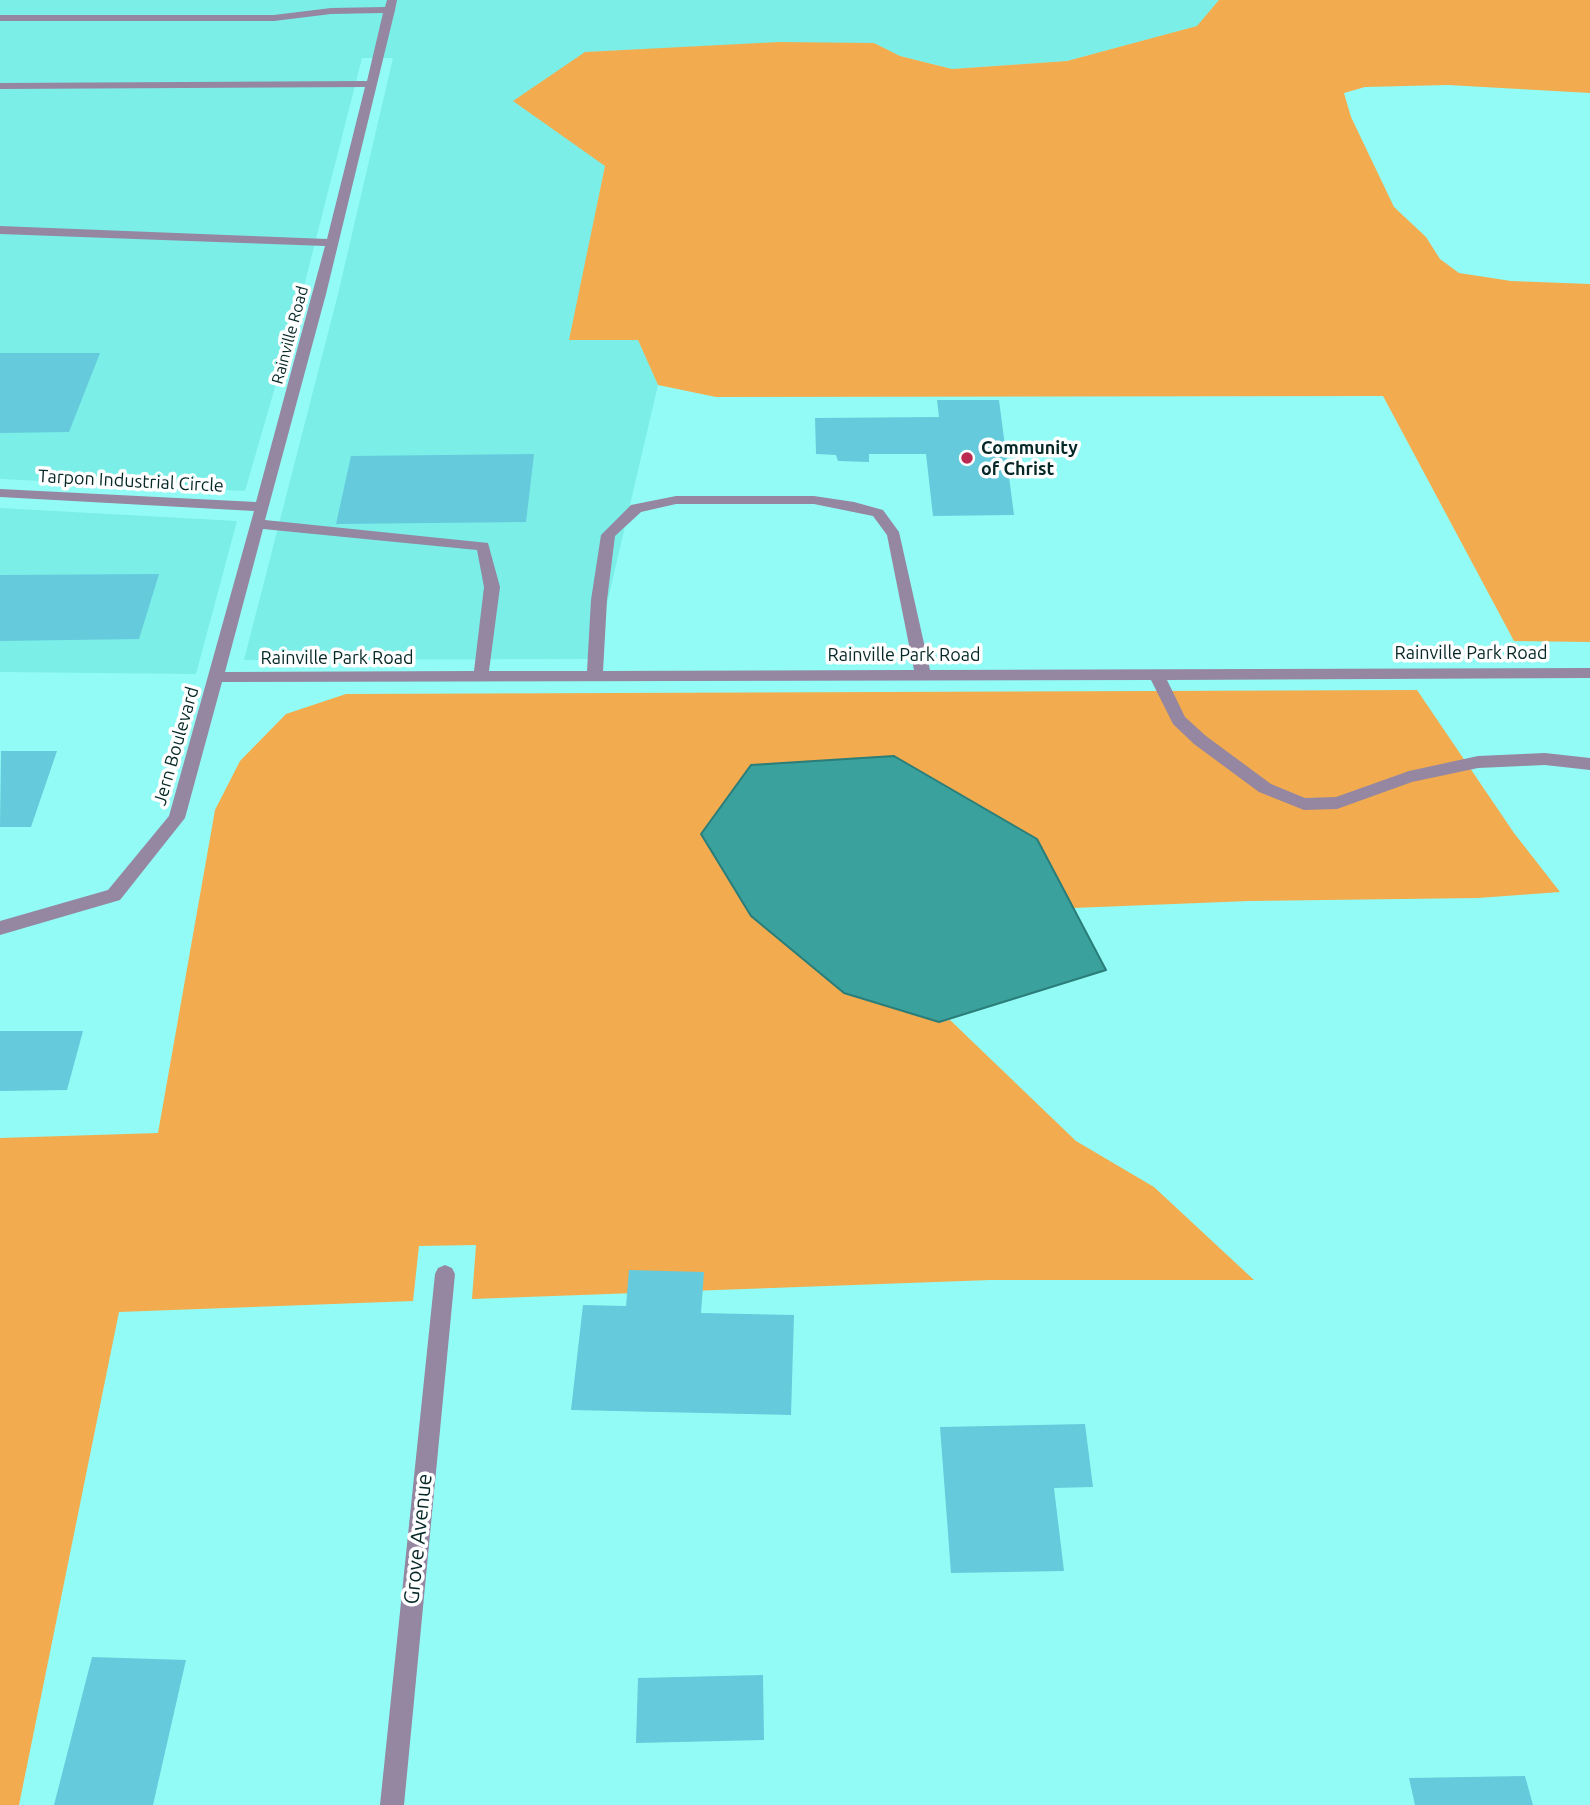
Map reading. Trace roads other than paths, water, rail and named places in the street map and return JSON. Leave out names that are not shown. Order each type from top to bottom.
[{"type":"street","points":[[0,18],[274,18],[391,5]]},
{"type":"street","name":"Rainville Road","points":[[218,677],[256,524],[332,243],[391,5]]},
{"type":"street","points":[[0,86],[371,84]]},
{"type":"street","points":[[0,230],[332,243]]},
{"type":"street","name":"Tarpon Industrial Circle","points":[[0,493],[261,507]]},
{"type":"street","points":[[595,676],[598,600],[608,535],[636,508],[676,499],[814,499],[878,513],[894,535],[923,674]]},
{"type":"street","points":[[256,524],[483,546],[492,587],[481,676]]},
{"type":"street","name":"Rainville Park Road","points":[[218,677],[1590,673]]},
{"type":"street","points":[[1156,674],[1179,720],[1200,740],[1265,788],[1304,804],[1337,803],[1409,777],[1478,762],[1545,759],[1590,764]]},
{"type":"street","name":"Jern Boulevard","points":[[0,928],[114,895],[177,818],[218,677]]},
{"type":"street","name":"Grove Avenue","points":[[392,1805],[445,1274]]},
{"type":"place","name":"Community of Christ","points":[[967,458]]}]
